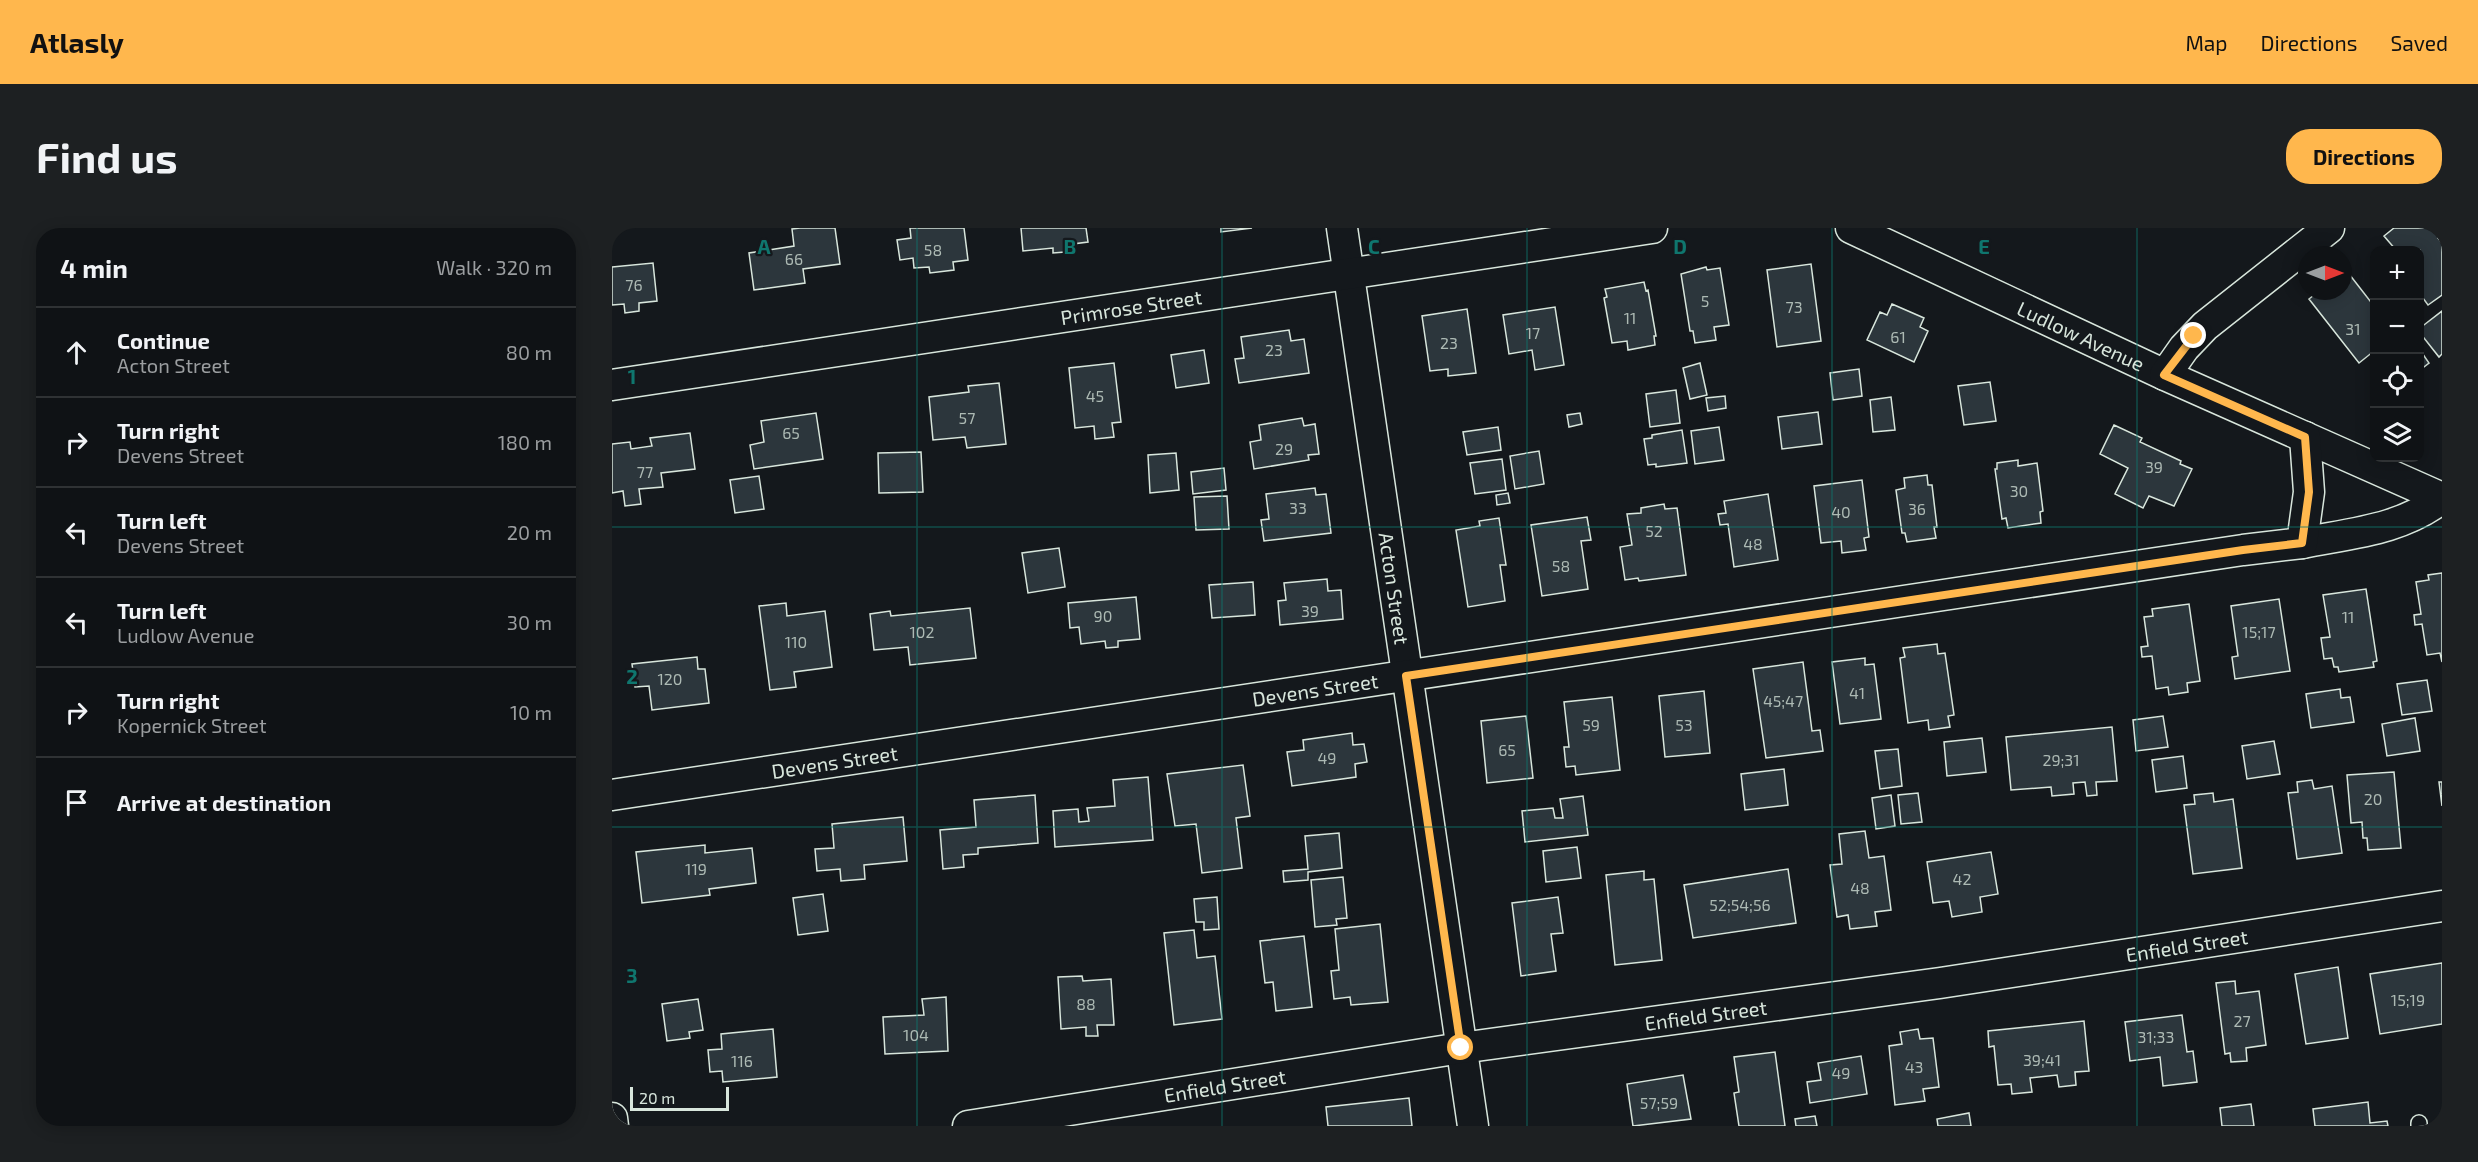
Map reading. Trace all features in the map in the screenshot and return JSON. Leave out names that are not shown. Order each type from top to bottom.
[{"type":"street","name":"Acton Street","points":[[1342,228],[1473,1126]]},
{"type":"street","name":"Primrose Street","points":[[612,385],[1652,228]]},
{"type":"street","name":"Ludlow Avenue","points":[[1851,228],[2164,375],[2442,498]]},
{"type":"street","points":[[2164,375],[2184,348],[2205,326],[2329,228]]},
{"type":"street","points":[[2302,543],[2309,492],[2305,437]]},
{"type":"street","name":"Devens Street","points":[[612,795],[2302,543],[2400,523],[2422,513],[2442,498]]},
{"type":"street","name":"Enfield Street","points":[[968,1126],[1461,1048],[1940,983],[2442,906]]},
{"type":"street","points":[[612,1118],[613,1126]]},
{"type":"building","points":[[835,228],[840,264],[803,269],[805,283],[754,290],[749,253],[794,246],[792,229]]},
{"type":"building","points":[[910,228],[964,228],[968,260],[953,262],[954,270],[930,273],[929,267],[914,268],[913,258],[900,260],[897,240],[911,238]]},
{"type":"building","points":[[1021,228],[1086,228],[1088,242],[1065,245],[1065,252],[1053,253],[1053,248],[1023,251]]},
{"type":"building","points":[[1221,228],[1252,228],[1221,232]]},
{"type":"building","points":[[2394,228],[2438,228],[2442,233],[2438,238],[2442,243],[2442,295],[2428,305],[2424,300],[2424,246],[2393,246],[2384,236]]},
{"type":"building","points":[[653,263],[657,301],[639,303],[639,311],[625,313],[624,304],[612,305],[612,267]]},
{"type":"building","points":[[1811,264],[1821,341],[1777,347],[1767,270]]},
{"type":"building","points":[[1706,267],[1707,270],[1720,268],[1729,325],[1714,327],[1716,340],[1695,343],[1693,331],[1690,331],[1681,274]]},
{"type":"building","points":[[2352,278],[2370,301],[2370,354],[2359,363],[2310,300],[2352,300]]},
{"type":"building","points":[[1644,282],[1646,291],[1648,290],[1656,336],[1654,336],[1655,345],[1628,350],[1627,341],[1612,343],[1604,298],[1607,297],[1605,289]]},
{"type":"building","points":[[1892,304],[1924,318],[1920,327],[1928,331],[1914,362],[1867,340],[1880,312],[1887,315]]},
{"type":"building","points":[[1555,307],[1564,365],[1535,370],[1532,350],[1509,354],[1503,315]]},
{"type":"building","points":[[1467,309],[1476,373],[1448,376],[1448,369],[1430,371],[1422,316]]},
{"type":"building","points":[[2442,311],[2442,354],[2439,357],[2424,338],[2424,325]]},
{"type":"building","points":[[1289,330],[1291,341],[1304,339],[1309,373],[1239,383],[1235,359],[1244,358],[1241,337]]},
{"type":"building","points":[[1204,350],[1209,383],[1176,388],[1171,355]]},
{"type":"building","points":[[2424,356],[2429,363],[2424,367]]},
{"type":"building","points":[[1114,363],[1121,422],[1112,423],[1114,437],[1095,439],[1094,426],[1075,428],[1069,368]]},
{"type":"building","points":[[1700,363],[1707,395],[1690,399],[1683,368]]},
{"type":"building","points":[[1859,369],[1862,396],[1833,400],[1830,373]]},
{"type":"building","points":[[1990,382],[1996,421],[1964,425],[1958,386]]},
{"type":"building","points":[[999,383],[1006,444],[967,448],[965,437],[933,440],[929,397],[969,392],[968,386]]},
{"type":"building","points":[[1676,390],[1680,423],[1650,427],[1646,394]]},
{"type":"building","points":[[1725,396],[1726,408],[1708,411],[1706,398]]},
{"type":"building","points":[[1891,397],[1895,430],[1873,432],[1870,400]]},
{"type":"building","points":[[1818,412],[1822,444],[1782,449],[1778,417]]},
{"type":"building","points":[[816,413],[823,459],[754,469],[750,445],[764,442],[761,421]]},
{"type":"building","points":[[1580,413],[1582,424],[1569,427],[1567,415]]},
{"type":"building","points":[[1302,418],[1304,426],[1315,424],[1319,454],[1308,455],[1309,460],[1254,469],[1250,442],[1261,440],[1259,425]]},
{"type":"building","points":[[2114,425],[2142,438],[2140,442],[2181,461],[2180,464],[2192,469],[2174,506],[2149,496],[2143,508],[2115,494],[2128,468],[2100,454]]},
{"type":"building","points":[[1498,427],[1501,450],[1467,455],[1463,432]]},
{"type":"building","points":[[1719,427],[1724,460],[1695,464],[1691,431]]},
{"type":"building","points":[[1682,430],[1687,463],[1656,467],[1656,464],[1648,465],[1644,439],[1652,438],[1652,435]]},
{"type":"building","points":[[690,433],[695,469],[661,473],[663,487],[639,489],[641,504],[625,506],[623,491],[612,493],[612,444],[630,442],[631,449],[652,446],[650,438]]},
{"type":"building","points":[[1539,451],[1544,484],[1515,489],[1510,456]]},
{"type":"building","points":[[921,452],[923,492],[879,493],[878,453]]},
{"type":"building","points":[[1176,453],[1179,490],[1150,493],[1148,455]]},
{"type":"building","points":[[1502,459],[1506,490],[1475,494],[1470,463]]},
{"type":"building","points":[[2018,460],[2018,466],[2037,463],[2043,511],[2040,512],[2041,523],[2008,528],[2006,518],[2002,519],[1995,469],[1997,469],[1997,463]]},
{"type":"building","points":[[1224,468],[1226,490],[1193,494],[1191,472]]},
{"type":"building","points":[[1927,475],[1928,485],[1932,485],[1937,527],[1934,527],[1936,538],[1907,542],[1905,533],[1902,533],[1896,490],[1905,488],[1904,478]]},
{"type":"building","points":[[759,476],[764,509],[735,513],[730,480]]},
{"type":"building","points":[[1862,480],[1869,537],[1864,538],[1866,550],[1842,553],[1841,541],[1821,543],[1814,486]]},
{"type":"building","points":[[1315,488],[1316,495],[1326,494],[1331,533],[1264,541],[1261,520],[1269,519],[1266,494]]},
{"type":"building","points":[[1508,493],[1510,503],[1497,505],[1496,495]]},
{"type":"building","points":[[1768,494],[1778,560],[1734,567],[1728,524],[1720,525],[1718,514],[1726,513],[1724,501]]},
{"type":"building","points":[[1227,496],[1229,529],[1196,530],[1194,497]]},
{"type":"building","points":[[1664,504],[1665,509],[1677,508],[1686,575],[1639,581],[1638,578],[1625,580],[1620,547],[1632,545],[1627,514],[1641,513],[1641,508]]},
{"type":"building","points":[[1587,517],[1591,540],[1581,541],[1588,589],[1542,596],[1531,525]]},
{"type":"building","points":[[1499,518],[1506,565],[1500,565],[1505,601],[1468,607],[1456,530],[1480,526],[1479,521]]},
{"type":"building","points":[[1059,548],[1065,587],[1028,593],[1022,553]]},
{"type":"building","points":[[2442,573],[2442,662],[2440,653],[2427,655],[2422,624],[2415,625],[2414,615],[2421,614],[2416,582],[2429,580],[2428,575]]},
{"type":"building","points":[[1327,579],[1328,591],[1341,590],[1343,619],[1280,625],[1278,601],[1286,600],[1284,583]]},
{"type":"building","points":[[1253,582],[1255,615],[1212,618],[1209,585]]},
{"type":"building","points":[[2366,589],[2377,661],[2373,662],[2374,667],[2339,672],[2338,667],[2334,667],[2332,658],[2324,659],[2321,638],[2330,637],[2323,595]]},
{"type":"building","points":[[1136,597],[1140,639],[1118,641],[1118,647],[1106,648],[1105,641],[1081,644],[1079,627],[1070,628],[1068,603]]},
{"type":"building","points":[[2279,599],[2290,671],[2235,679],[2232,657],[2238,656],[2231,606]]},
{"type":"building","points":[[786,603],[787,616],[825,611],[832,667],[794,672],[796,687],[770,690],[759,606]]},
{"type":"building","points":[[2189,604],[2200,681],[2187,683],[2188,692],[2169,695],[2168,687],[2156,689],[2152,656],[2142,657],[2141,647],[2148,646],[2144,617],[2153,616],[2152,609]]},
{"type":"building","points":[[970,608],[976,658],[910,665],[908,647],[874,650],[870,614],[890,611],[891,616]]},
{"type":"building","points":[[1937,644],[1938,654],[1945,653],[1954,715],[1948,716],[1950,727],[1929,730],[1928,720],[1908,723],[1900,658],[1905,657],[1903,648]]},
{"type":"building","points":[[697,657],[698,669],[705,669],[709,703],[652,710],[649,686],[635,687],[632,664]]},
{"type":"building","points":[[1865,658],[1865,665],[1874,664],[1881,719],[1840,724],[1832,662]]},
{"type":"building","points":[[1803,662],[1812,731],[1820,730],[1823,751],[1766,758],[1753,669]]},
{"type":"building","points":[[2427,680],[2432,711],[2402,715],[2397,684]]},
{"type":"building","points":[[2340,689],[2341,698],[2350,697],[2354,722],[2311,728],[2306,694]]},
{"type":"building","points":[[1704,691],[1710,753],[1665,757],[1659,696]]},
{"type":"building","points":[[1612,697],[1620,770],[1576,775],[1575,766],[1566,767],[1564,747],[1569,747],[1564,702]]},
{"type":"building","points":[[1526,716],[1533,778],[1487,783],[1481,721]]},
{"type":"building","points":[[2163,716],[2168,747],[2136,751],[2133,720]]},
{"type":"building","points":[[2415,718],[2420,751],[2387,756],[2382,724]]},
{"type":"building","points":[[2112,727],[2117,781],[2096,782],[2097,795],[2087,796],[2085,782],[2073,783],[2074,794],[2052,796],[2051,787],[2011,790],[2006,737]]},
{"type":"building","points":[[1352,733],[1353,745],[1364,744],[1367,762],[1355,764],[1356,777],[1292,786],[1287,752],[1304,750],[1303,740]]},
{"type":"building","points":[[1982,738],[1986,772],[1947,776],[1944,742]]},
{"type":"building","points":[[2274,741],[2280,774],[2247,779],[2242,746]]},
{"type":"building","points":[[1898,749],[1902,786],[1880,789],[1875,751]]},
{"type":"building","points":[[2183,756],[2187,788],[2156,792],[2152,760]]},
{"type":"building","points":[[1243,765],[1250,816],[1236,818],[1242,868],[1202,873],[1196,824],[1175,826],[1167,774]]},
{"type":"building","points":[[1784,769],[1788,805],[1745,810],[1741,774]]},
{"type":"building","points":[[2394,772],[2401,848],[2368,850],[2367,838],[2363,838],[2362,822],[2351,823],[2347,775]]},
{"type":"building","points":[[1148,777],[1153,840],[1055,847],[1053,811],[1078,809],[1079,822],[1089,821],[1087,808],[1115,806],[1113,780]]},
{"type":"building","points":[[2312,780],[2314,789],[2332,786],[2342,853],[2297,859],[2288,793],[2298,792],[2297,782]]},
{"type":"building","points":[[2439,782],[2442,782],[2442,806]]},
{"type":"building","points":[[1918,793],[1922,822],[1901,824],[1898,795]]},
{"type":"building","points":[[2213,793],[2214,802],[2233,799],[2242,868],[2193,874],[2184,805],[2195,804],[2194,795]]},
{"type":"building","points":[[1035,795],[1038,843],[978,848],[978,854],[963,855],[964,867],[943,869],[940,830],[976,827],[974,800]]},
{"type":"building","points":[[1891,795],[1895,826],[1876,829],[1872,798]]},
{"type":"building","points":[[1583,796],[1588,835],[1525,842],[1522,811],[1553,808],[1555,818],[1563,818],[1560,799]]},
{"type":"building","points":[[903,817],[907,861],[864,865],[865,879],[841,881],[840,869],[817,871],[815,849],[834,848],[832,824]]},
{"type":"building","points":[[1865,831],[1869,858],[1884,856],[1891,910],[1875,912],[1877,926],[1850,929],[1848,915],[1837,917],[1830,865],[1842,864],[1839,834]]},
{"type":"building","points":[[1339,833],[1342,868],[1308,872],[1308,880],[1284,882],[1283,871],[1308,869],[1305,836]]},
{"type":"building","points":[[705,845],[705,853],[752,848],[756,883],[709,889],[710,895],[642,903],[636,852]]},
{"type":"building","points":[[1577,847],[1581,878],[1546,882],[1543,851]]},
{"type":"building","points":[[1991,852],[1998,894],[1980,897],[1982,912],[1952,917],[1949,901],[1933,903],[1927,862]]},
{"type":"building","points":[[1788,869],[1796,923],[1693,938],[1684,885]]},
{"type":"building","points":[[1644,871],[1644,880],[1654,879],[1662,960],[1615,965],[1606,875]]},
{"type":"building","points":[[1343,877],[1347,918],[1336,919],[1337,925],[1315,927],[1311,880]]},
{"type":"building","points":[[823,894],[828,931],[798,935],[793,898]]},
{"type":"building","points":[[1217,897],[1219,929],[1204,930],[1204,922],[1196,922],[1194,899]]},
{"type":"building","points":[[1558,897],[1563,933],[1551,934],[1556,971],[1521,976],[1512,903]]},
{"type":"building","points":[[1380,924],[1388,1002],[1351,1005],[1350,997],[1334,999],[1331,971],[1339,970],[1335,929]]},
{"type":"building","points":[[1194,930],[1197,958],[1215,956],[1222,1019],[1174,1025],[1164,933]]},
{"type":"building","points":[[1304,936],[1312,1007],[1276,1011],[1273,982],[1265,983],[1260,941]]},
{"type":"building","points":[[2442,963],[2442,1024],[2380,1034],[2370,974]]},
{"type":"building","points":[[2338,967],[2348,1038],[2306,1044],[2295,974]]},
{"type":"building","points":[[1082,976],[1083,981],[1111,979],[1114,1025],[1097,1025],[1098,1036],[1086,1036],[1086,1027],[1061,1029],[1058,977]]},
{"type":"building","points":[[2235,981],[2236,994],[2259,991],[2266,1045],[2246,1048],[2247,1061],[2231,1062],[2230,1053],[2225,1054],[2216,983]]},
{"type":"building","points":[[946,997],[948,1051],[885,1054],[883,1017],[924,1015],[922,999]]},
{"type":"building","points":[[698,999],[703,1030],[689,1032],[690,1038],[667,1041],[662,1004]]},
{"type":"building","points":[[2182,1015],[2187,1052],[2193,1051],[2197,1082],[2163,1086],[2160,1057],[2130,1061],[2125,1022]]},
{"type":"building","points":[[2084,1021],[2089,1071],[2075,1072],[2076,1085],[2059,1087],[2057,1075],[2030,1078],[2032,1092],[2012,1094],[2011,1084],[1998,1085],[1994,1046],[1989,1047],[1988,1031]]},
{"type":"building","points":[[773,1029],[777,1077],[723,1082],[722,1071],[710,1072],[708,1050],[722,1049],[721,1034]]},
{"type":"building","points":[[1918,1029],[1920,1039],[1933,1038],[1939,1087],[1923,1089],[1925,1101],[1895,1105],[1889,1046],[1902,1044],[1900,1032]]},
{"type":"building","points":[[1775,1052],[1785,1126],[1739,1126],[1734,1093],[1739,1092],[1734,1057]]},
{"type":"building","points":[[1861,1056],[1867,1094],[1810,1103],[1807,1082],[1821,1080],[1818,1063]]},
{"type":"building","points":[[1683,1075],[1691,1119],[1633,1126],[1627,1084]]},
{"type":"building","points":[[1409,1098],[1412,1126],[1328,1126],[1326,1107]]},
{"type":"building","points":[[2368,1102],[2370,1123],[2387,1121],[2388,1126],[2315,1126],[2313,1109]]},
{"type":"building","points":[[2251,1104],[2254,1126],[2222,1126],[2220,1108]]},
{"type":"building","points":[[1969,1113],[1971,1126],[1938,1126],[1937,1119]]},
{"type":"building","points":[[1815,1116],[1817,1126],[1796,1126],[1795,1119]]},
{"type":"route","points":[[1461,1048],[1406,676],[2302,543],[2309,492],[2305,437],[2164,375],[2194,336]]}]
